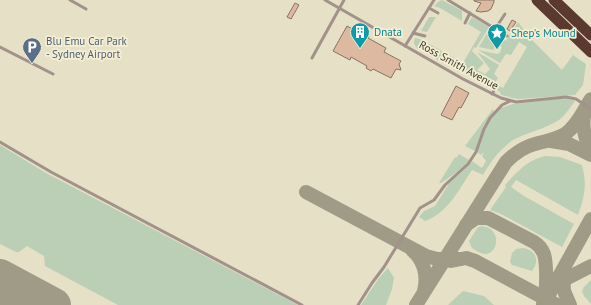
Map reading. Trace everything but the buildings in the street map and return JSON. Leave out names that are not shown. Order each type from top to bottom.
[{"type":"highway","points":[[537,0],[591,52]]},
{"type":"highway","points":[[554,0],[591,35]]},
{"type":"lane","points":[[70,0],[86,9]]},
{"type":"lane","name":"Ross Smith Avenue","points":[[325,0],[464,79],[501,98],[516,102],[566,97],[576,99],[591,109]]},
{"type":"lane","points":[[312,58],[344,0]]},
{"type":"lane","points":[[405,46],[434,0]]},
{"type":"lane","points":[[448,0],[453,1],[507,36]]},
{"type":"lane","points":[[429,8],[438,13]]},
{"type":"lane","points":[[465,23],[470,13]]},
{"type":"lane","points":[[495,29],[505,14]]},
{"type":"lane","points":[[413,33],[425,36]]},
{"type":"lane","points":[[0,47],[53,74]]},
{"type":"lane","points":[[492,94],[497,84]]},
{"type":"lane","points":[[358,305],[384,267],[420,208],[434,200],[445,185],[468,164],[476,152],[484,129],[490,118],[502,105],[510,101]]},
{"type":"lane","points":[[0,142],[51,172],[302,305]]},
{"type":"green space","points":[[442,0],[462,11],[462,21],[434,6]]},
{"type":"green space","points":[[429,17],[436,17],[427,32],[421,31]]},
{"type":"green space","points":[[472,17],[489,27],[476,48],[474,47],[472,51],[484,63],[477,70],[485,74],[490,69],[477,52],[499,65],[494,74],[498,78],[491,88],[463,72],[458,72],[457,69],[441,59],[437,60],[434,56],[420,48],[417,49],[414,43],[415,38],[422,40],[463,63],[481,32],[468,24]]},
{"type":"green space","points":[[518,22],[530,38],[562,70],[573,55],[586,64],[583,85],[575,95],[518,99],[501,95],[497,90],[499,86],[503,88],[527,47],[519,42],[511,55],[506,54],[500,63],[478,50],[497,54],[500,53],[502,47],[497,43],[493,50],[479,47],[490,28],[500,34],[498,37],[506,41],[509,35],[499,28],[510,35]]},
{"type":"green space","points":[[559,99],[575,101],[559,120],[548,126],[519,137],[504,147],[483,175],[472,170],[458,192],[440,213],[425,221],[419,217],[424,211],[435,206],[450,182],[472,161],[482,168],[486,161],[482,156],[484,153],[481,155],[477,152],[488,122],[501,108],[513,104]]},
{"type":"green space","points":[[493,109],[494,112],[484,125],[475,151],[465,146]]},
{"type":"green space","points":[[0,145],[46,173],[298,305],[118,305],[45,266],[44,256],[27,246],[19,252],[16,252],[0,244]]},
{"type":"green space","points":[[459,154],[469,160],[455,173],[439,183],[455,157],[456,158]]},
{"type":"green space","points":[[545,156],[560,157],[582,165],[584,190],[578,215],[516,180],[511,187],[574,224],[562,247],[501,214],[490,210],[506,187],[505,185],[518,171],[533,160]]},
{"type":"green space","points":[[482,226],[493,231],[496,241],[493,250],[484,254],[472,248],[469,241],[478,227]]},
{"type":"green space","points":[[523,248],[531,251],[535,256],[536,263],[532,271],[512,265],[510,262],[512,253],[516,249]]},
{"type":"green space","points":[[388,268],[394,278],[392,289],[386,305],[361,305],[379,278]]},
{"type":"green space","points":[[591,280],[591,304],[584,296],[582,291]]},
{"type":"green space","points":[[463,291],[484,296],[494,305],[448,305]]},
{"type":"taxiway","points":[[416,305],[506,162],[527,147],[565,134],[576,123],[591,99]]},
{"type":"taxiway","points":[[585,111],[583,122],[584,132],[591,153]]},
{"type":"taxiway","points":[[551,141],[569,144],[591,155]]},
{"type":"taxiway","points":[[306,192],[426,256],[437,259],[460,259]]},
{"type":"taxiway","points":[[466,225],[476,218],[488,218],[539,246],[544,254],[546,265],[546,287],[543,304]]},
{"type":"taxiway","points":[[547,298],[591,219]]},
{"type":"taxiway","points":[[412,250],[420,259],[424,269],[426,280],[424,291]]},
{"type":"taxiway","points":[[451,261],[466,258],[475,261],[557,305]]},
{"type":"taxiway","points":[[552,286],[591,266]]},
{"type":"taxiway","points":[[563,273],[564,291],[570,305]]},
{"type":"taxiway","points":[[0,282],[4,292],[4,305]]},
{"type":"taxiway","points":[[8,305],[14,301],[25,298],[35,298],[52,305]]},
{"type":"runway","points":[[0,276],[54,305]]},
{"type":"place","name":"Dnata","points":[[360,49]]},
{"type":"place","name":"Shep's Mound","points":[[497,50]]},
{"type":"place","name":"Blu Emu Car Park - Sydney Airport","points":[[32,64]]}]
